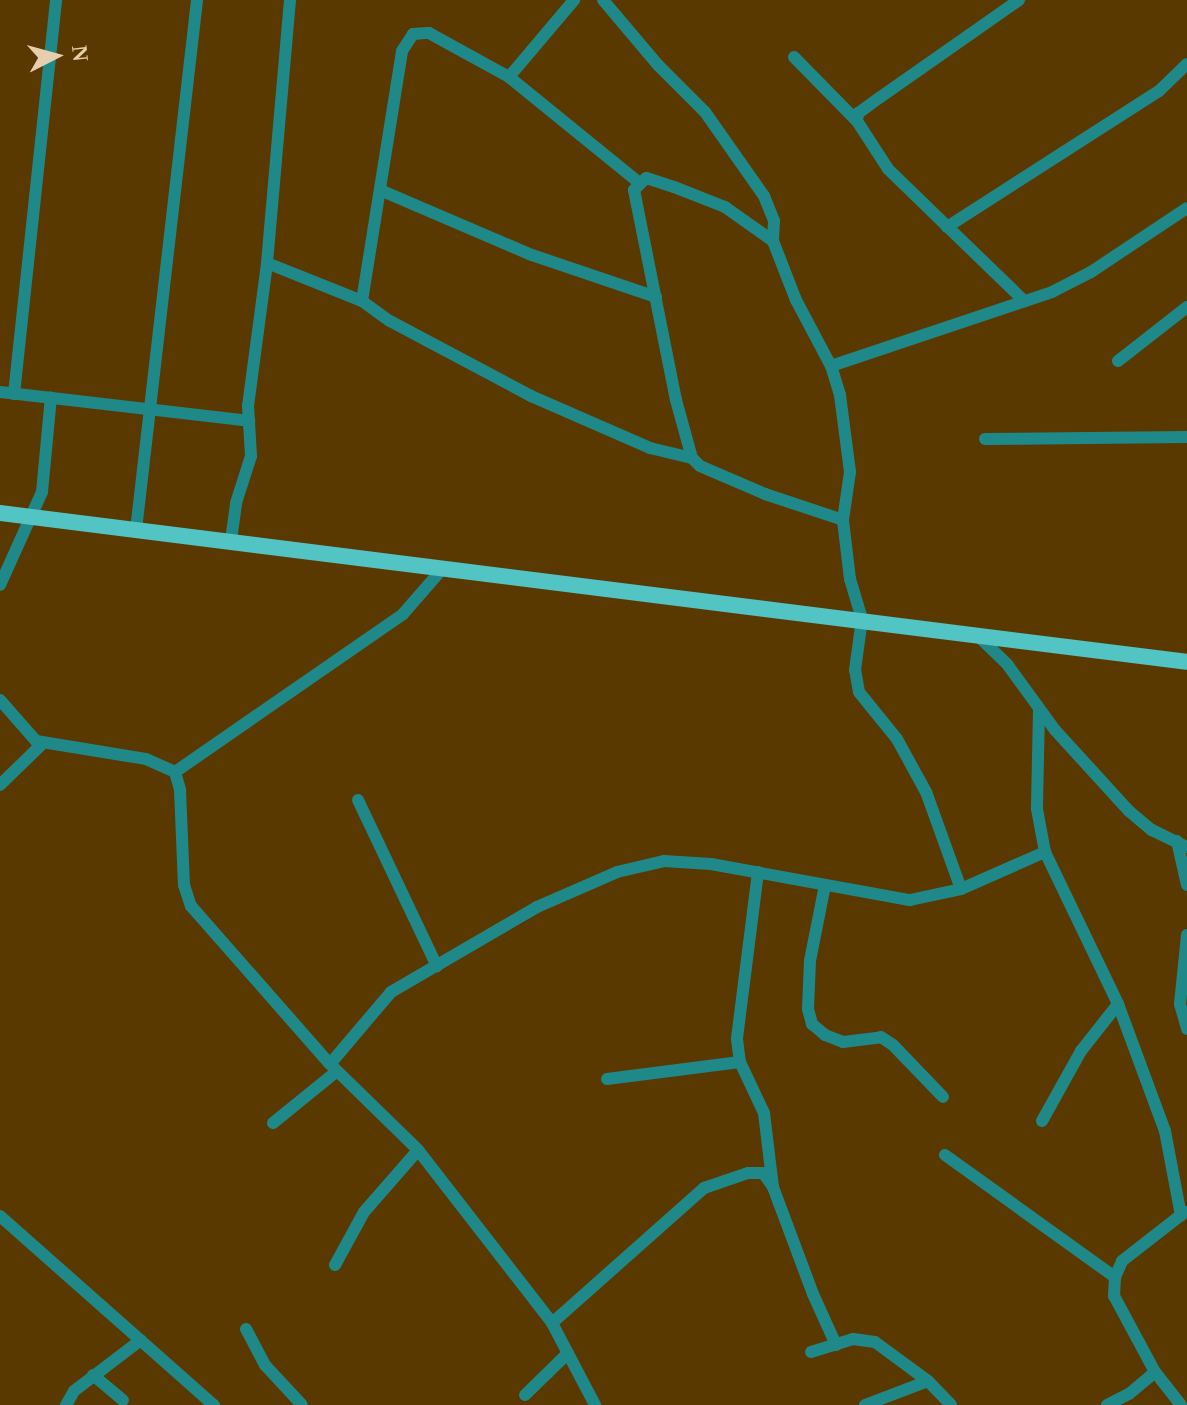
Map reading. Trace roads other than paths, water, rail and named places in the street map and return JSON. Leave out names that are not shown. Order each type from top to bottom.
[{"type":"main road","points":[[0,513],[1187,662]]},
{"type":"street","points":[[14,394],[56,0]]},
{"type":"street","points":[[136,530],[197,0]]},
{"type":"street","points":[[231,540],[236,503],[251,456],[249,421],[267,263],[290,0]]},
{"type":"street","points":[[509,77],[574,0]]},
{"type":"street","points":[[603,0],[658,65],[705,112],[771,208],[773,241],[796,300],[831,366],[840,395],[850,472],[843,520],[850,579],[862,619],[855,670],[859,692],[897,739],[926,792],[961,889]]},
{"type":"street","points":[[857,121],[858,113],[1019,0]]},
{"type":"street","points":[[362,301],[402,51],[413,34],[429,33],[509,77],[638,182]]},
{"type":"street","points":[[794,57],[857,121],[888,169],[1024,301]]},
{"type":"street","points":[[947,227],[1159,91],[1187,64]]},
{"type":"street","points":[[773,241],[725,207],[646,178],[638,182],[634,190],[676,400],[692,458],[700,466],[765,494],[843,520]]},
{"type":"street","points":[[380,190],[532,255],[656,297]]},
{"type":"street","points":[[831,366],[1024,301],[1091,272],[1187,208]]},
{"type":"street","points":[[267,263],[362,301],[390,321],[531,396],[650,448],[692,458]]},
{"type":"street","points":[[1118,361],[1187,307]]},
{"type":"street","points":[[0,392],[249,421]]},
{"type":"street","points":[[0,585],[33,518],[48,460],[51,397]]},
{"type":"street","points":[[985,439],[1187,437]]},
{"type":"street","points":[[175,772],[395,621],[426,591],[444,567]]},
{"type":"street","points":[[975,634],[1007,664],[1039,710],[1129,811],[1152,830],[1182,844],[1187,885]]},
{"type":"street","points":[[0,700],[36,741],[146,759],[175,772]]},
{"type":"street","points":[[1039,710],[1037,809],[1045,852],[1118,1004],[1165,1131],[1184,1213],[1122,1261],[1115,1277],[1114,1296],[1155,1372],[1181,1405]]},
{"type":"street","points":[[0,785],[43,743]]},
{"type":"street","points":[[175,772],[180,790],[184,885],[191,906],[333,1068],[418,1150],[552,1323],[595,1405]]},
{"type":"street","points":[[358,800],[437,966]]},
{"type":"street","points":[[273,1123],[333,1068],[378,1003],[537,907],[617,872],[664,861],[758,872],[910,900],[961,889],[1045,852]]},
{"type":"street","points":[[758,872],[737,1039],[740,1062],[764,1113],[773,1187],[813,1294],[836,1345]]},
{"type":"street","points":[[825,885],[810,961],[808,1009],[812,1024],[825,1035],[843,1042],[881,1037],[943,1097]]},
{"type":"street","points":[[1187,935],[1180,1004],[1187,1029]]},
{"type":"street","points":[[1042,1121],[1081,1051],[1118,1004]]},
{"type":"street","points":[[607,1079],[740,1062]]},
{"type":"street","points":[[335,1265],[364,1212],[418,1150]]},
{"type":"street","points":[[945,1155],[1115,1277]]},
{"type":"street","points":[[552,1323],[704,1188],[748,1173],[763,1173],[773,1187]]},
{"type":"street","points":[[0,1216],[214,1405]]},
{"type":"street","points":[[246,1329],[265,1365],[302,1405]]},
{"type":"street","points":[[811,1352],[864,1338],[875,1342],[928,1381],[951,1405]]},
{"type":"street","points":[[66,1405],[74,1391],[141,1340]]},
{"type":"street","points":[[525,1395],[568,1353]]},
{"type":"street","points":[[1107,1405],[1129,1394],[1155,1372]]},
{"type":"street","points":[[93,1375],[123,1400]]},
{"type":"street","points":[[865,1405],[928,1381]]}]
